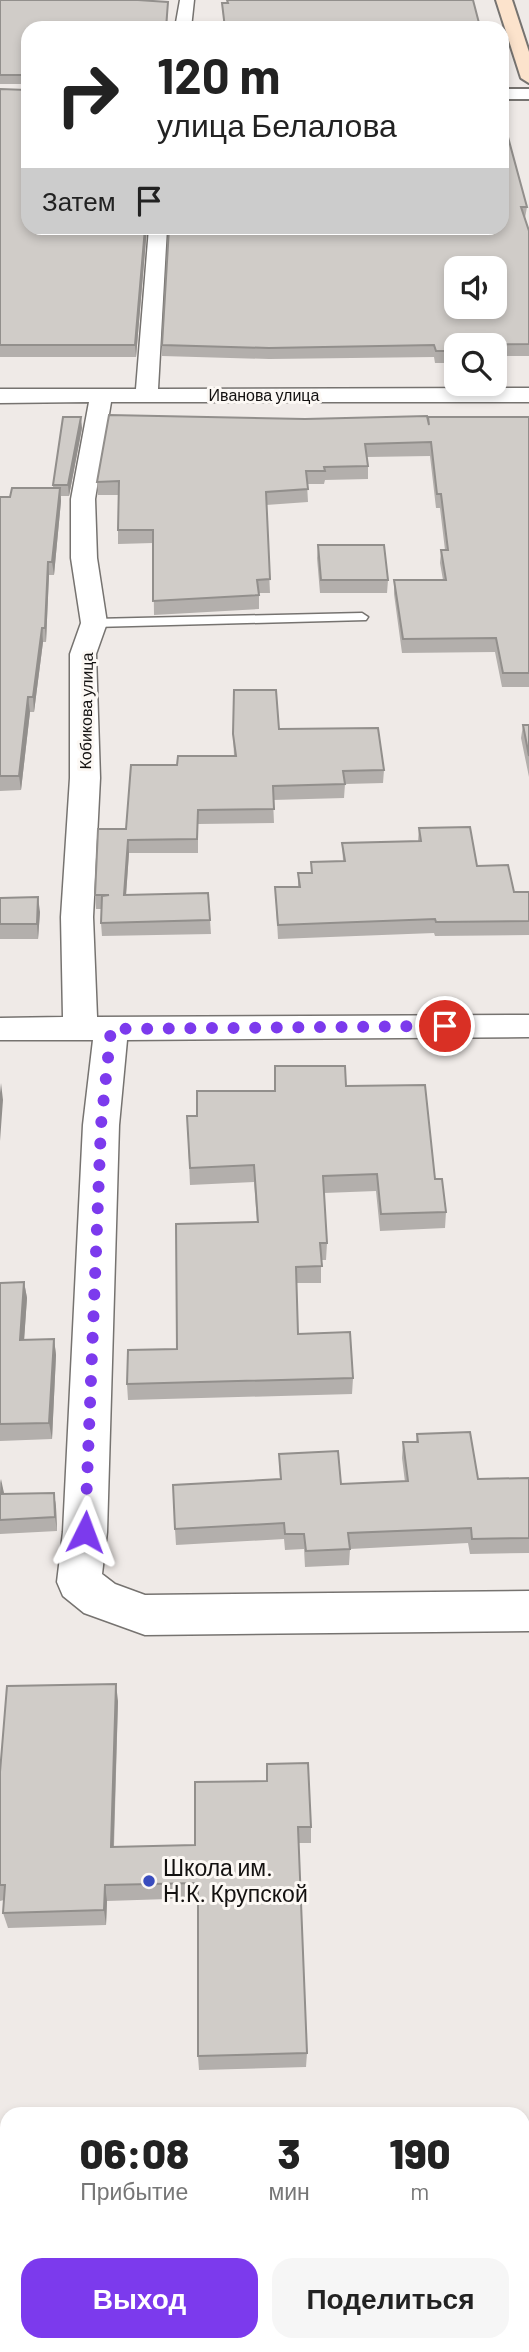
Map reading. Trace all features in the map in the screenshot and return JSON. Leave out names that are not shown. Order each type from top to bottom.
[{"type":"main road","points":[[504,0],[529,78]]},
{"type":"street","points":[[184,21],[187,0]]},
{"type":"street","points":[[509,94],[529,94]]},
{"type":"street","points":[[148,396],[158,235]]},
{"type":"street","name":"Иванова улица","points":[[0,396],[529,395]]},
{"type":"street","name":"Кобикова улица","points":[[101,396],[83,499],[84,558],[94,623],[83,654],[85,778],[77,917],[96,1029],[101,1125],[85,1532],[79,1582],[100,1599],[145,1615],[529,1611]]},
{"type":"street","points":[[0,1030],[529,1026]]},
{"type":"lane","points":[[94,623],[362,617]]},
{"type":"building","points":[[0,0],[168,2],[167,21],[21,21],[21,75],[0,75]]},
{"type":"building","points":[[227,0],[473,0],[478,21],[224,21],[222,3],[228,3]]},
{"type":"building","points":[[0,89],[21,90],[21,235],[144,235],[135,345],[0,345]]},
{"type":"building","points":[[509,141],[527,207],[521,207],[529,231],[529,344],[507,344],[507,333],[444,333],[444,351],[436,351],[434,345],[269,348],[162,345],[169,235],[509,235]]},
{"type":"building","points":[[109,415],[305,419],[427,416],[429,425],[428,417],[529,417],[529,673],[503,673],[496,638],[403,639],[394,580],[446,580],[441,550],[448,550],[441,494],[437,494],[431,442],[365,444],[368,466],[324,467],[325,471],[306,471],[308,489],[266,492],[270,579],[257,580],[259,595],[153,601],[153,530],[118,530],[119,481],[97,482]]},
{"type":"building","points":[[63,417],[81,417],[68,485],[53,485]]},
{"type":"building","points":[[12,488],[60,488],[52,562],[48,562],[45,628],[42,628],[33,697],[28,697],[19,776],[0,776],[0,497],[10,497]]},
{"type":"building","points":[[318,545],[384,545],[388,580],[321,580]]},
{"type":"building","points":[[234,690],[276,690],[279,729],[378,728],[384,770],[343,771],[345,784],[273,786],[274,809],[198,810],[197,839],[128,840],[124,895],[208,893],[210,920],[101,923],[102,896],[109,895],[95,895],[98,829],[126,829],[131,765],[177,765],[178,756],[236,756],[233,734]]},
{"type":"building","points":[[523,725],[529,725],[529,756]]},
{"type":"building","points":[[470,827],[477,866],[508,865],[514,892],[529,892],[529,921],[436,922],[435,919],[278,925],[275,887],[300,887],[298,873],[312,873],[311,862],[345,861],[342,843],[421,841],[419,828]]},
{"type":"building","points":[[38,897],[37,924],[0,924],[0,898]]},
{"type":"building","points":[[275,1066],[345,1066],[346,1086],[425,1085],[435,1179],[442,1179],[446,1212],[381,1214],[377,1174],[323,1176],[327,1243],[320,1243],[322,1266],[296,1267],[298,1334],[350,1332],[353,1378],[127,1384],[128,1350],[177,1349],[176,1224],[258,1222],[254,1165],[190,1168],[187,1116],[197,1116],[197,1091],[275,1091]]},
{"type":"building","points":[[24,1282],[20,1340],[54,1339],[49,1423],[0,1424],[0,1283]]},
{"type":"building","points":[[470,1432],[478,1479],[529,1478],[529,1538],[472,1539],[471,1528],[348,1533],[350,1549],[306,1551],[304,1534],[285,1534],[284,1523],[175,1529],[173,1485],[281,1479],[279,1454],[338,1451],[341,1484],[408,1481],[403,1442],[418,1442],[417,1434]]},
{"type":"building","points":[[54,1493],[55,1517],[0,1520],[0,1494]]},
{"type":"building","name":"Школа им. Н.К. Крупской","points":[[116,1684],[111,1847],[195,1845],[195,1782],[267,1781],[267,1764],[308,1763],[311,1827],[298,1827],[307,2053],[198,2056],[198,1883],[105,1885],[104,1910],[3,1913],[5,1885],[0,1885],[0,1772],[7,1686]]},
{"type":"place","name":"Школа им. Н.К. Крупской","points":[[149,1881]]},
{"type":"route","points":[[85,1532],[101,1125],[111,1029],[445,1026]]}]
